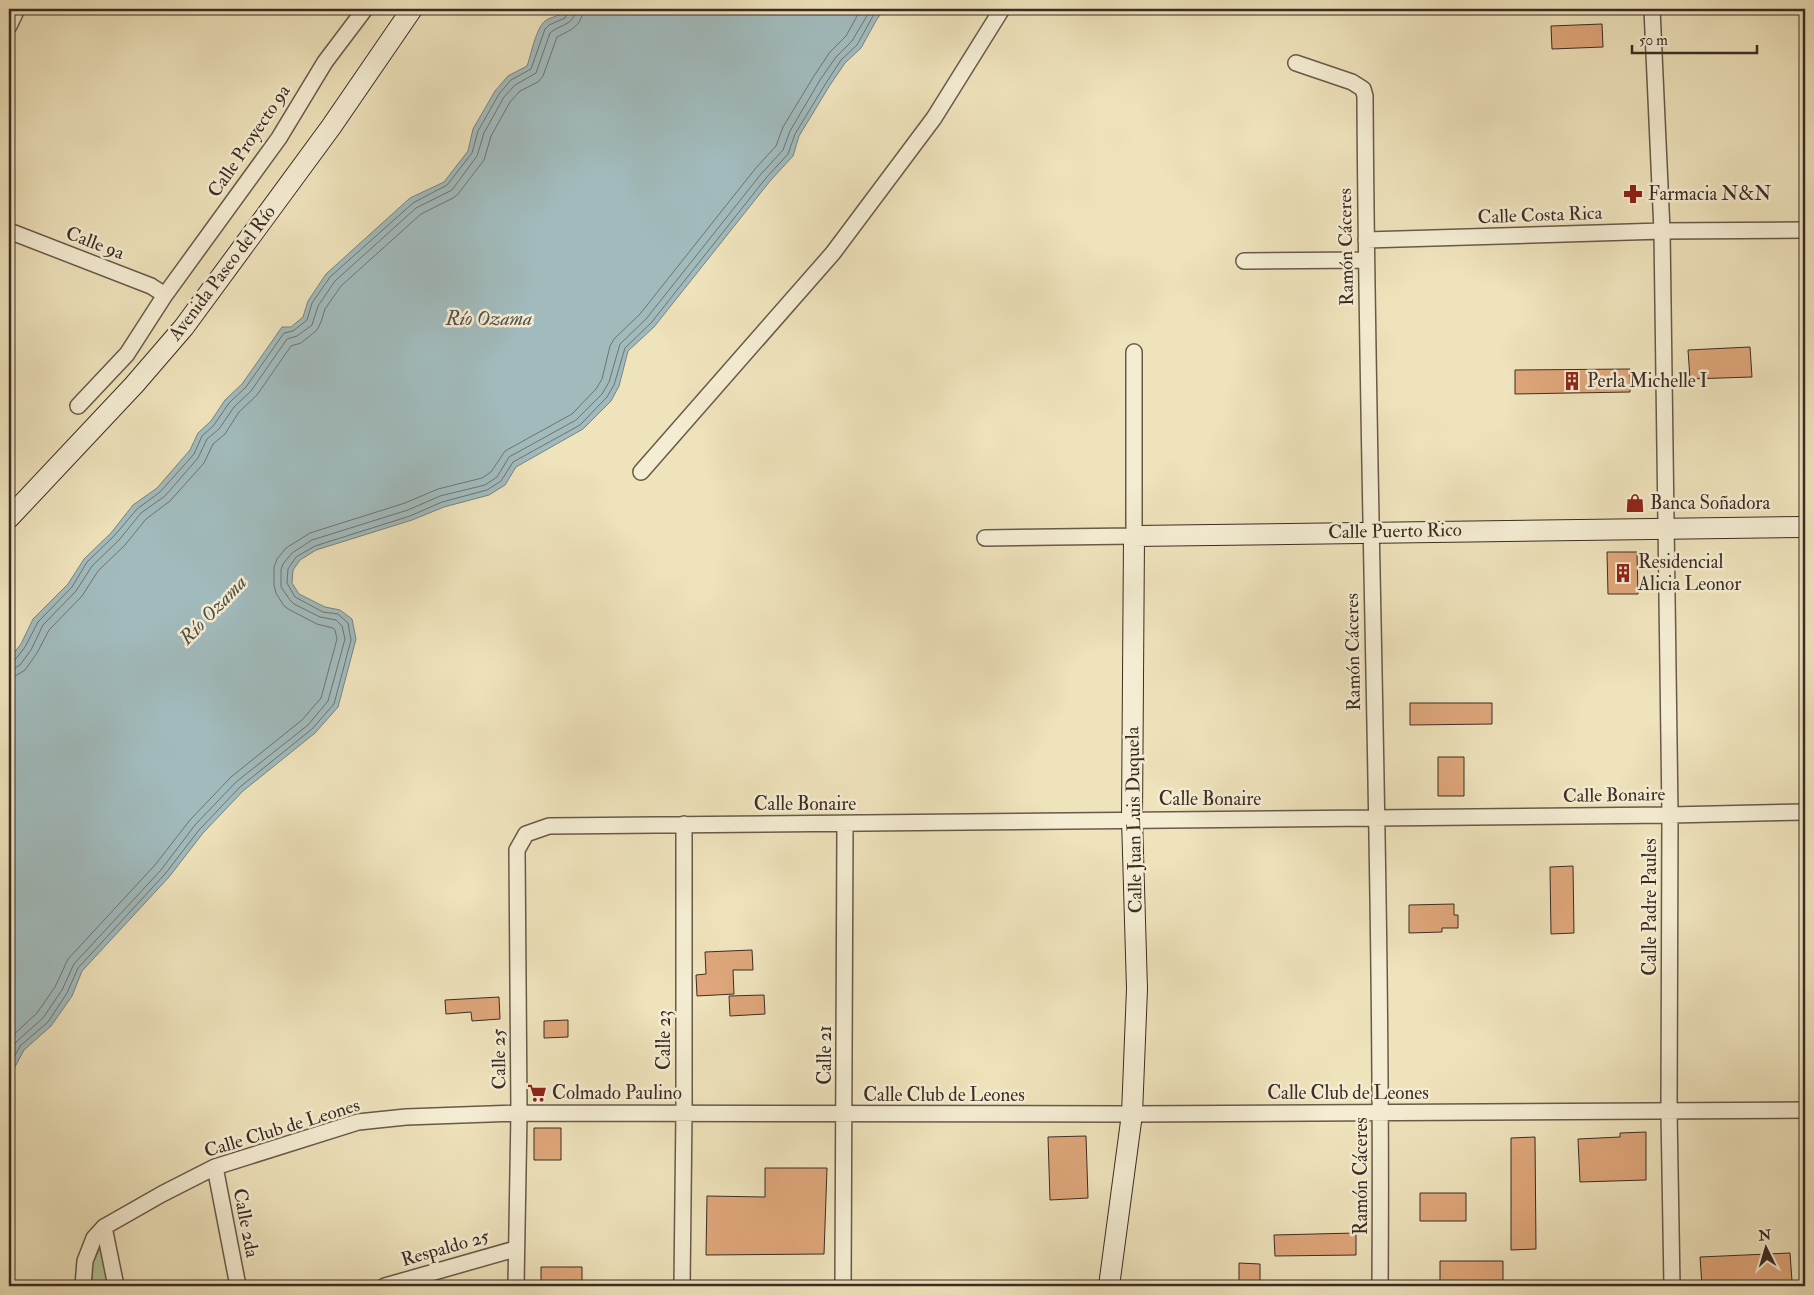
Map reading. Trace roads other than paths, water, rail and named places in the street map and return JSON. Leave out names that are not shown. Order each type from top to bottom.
[{"type":"street","points":[[9,26],[17,9]]},
{"type":"street","name":"Calle Proyecto 9a","points":[[78,406],[127,354],[165,295],[279,138],[325,62],[365,9]]},
{"type":"street","name":"Avenida Paseo del Río","points":[[9,518],[184,328],[331,128],[412,9]]},
{"type":"street","points":[[641,472],[833,253],[934,118],[1002,9]]},
{"type":"street","name":"Calle Padre Paules","points":[[1652,9],[1662,231],[1670,815],[1669,1111],[1672,1286]]},
{"type":"street","name":"Ramón Cáceres","points":[[1296,63],[1352,82],[1362,89],[1365,96],[1370,532],[1378,818],[1381,1112],[1380,1286]]},
{"type":"street","name":"Calle Costa Rica","points":[[1366,240],[1662,231],[1805,230]]},
{"type":"street","name":"Calle 9a","points":[[9,231],[151,286],[165,295]]},
{"type":"street","points":[[1244,261],[1366,260]]},
{"type":"street","name":"Calle Juan Luis Duquela","points":[[1109,1286],[1132,1114],[1137,988],[1132,819],[1134,352]]},
{"type":"street","name":"Calle Puerto Rico","points":[[985,538],[1805,527]]},
{"type":"street","name":"Calle Bonaire","points":[[526,834],[549,826],[1805,812]]},
{"type":"street","name":"Calle 23","points":[[682,1286],[684,824]]},
{"type":"street","name":"Calle 21","points":[[843,1286],[845,824]]},
{"type":"street","name":"Calle 25","points":[[516,1286],[515,1249],[519,1113],[517,850],[526,834]]},
{"type":"street","name":"Calle Club de Leones","points":[[104,1227],[215,1166],[358,1122],[406,1117],[519,1113],[684,1112],[845,1115],[1805,1110]]},
{"type":"street","name":"Calle 2da","points":[[215,1166],[238,1286]]},
{"type":"street","points":[[83,1286],[85,1261],[94,1238],[104,1227]]},
{"type":"street","points":[[104,1227],[116,1286]]},
{"type":"street","name":"Respaldo 25","points":[[385,1286],[515,1249]]},
{"type":"water","name":"Río Ozama","points":[[565,9],[885,9],[877,19],[861,48],[845,63],[830,85],[799,136],[793,156],[770,181],[654,327],[628,351],[619,386],[611,401],[583,429],[516,467],[505,485],[489,495],[444,507],[412,520],[316,550],[300,560],[293,570],[292,583],[299,594],[325,607],[340,610],[352,619],[356,639],[338,707],[315,733],[243,791],[203,833],[169,877],[82,971],[72,996],[51,1026],[24,1050],[9,1078],[9,659],[21,644],[33,619],[68,584],[84,559],[111,533],[133,505],[157,488],[190,450],[198,433],[211,421],[225,400],[242,384],[282,327],[291,327],[303,317],[308,301],[326,274],[410,198],[444,182],[468,151],[473,129],[495,91],[508,76],[527,66],[536,35],[542,24],[548,19],[561,14]]},
{"type":"place","name":"Farmacia N&N","points":[[1633,194]]},
{"type":"place","name":"Perla Michelle I","points":[[1572,381]]},
{"type":"place","name":"Banca Soñadora","points":[[1635,503]]},
{"type":"place","name":"Residencial Alicia Leonor","points":[[1623,573]]},
{"type":"place","name":"Colmado Paulino","points":[[537,1093]]}]
